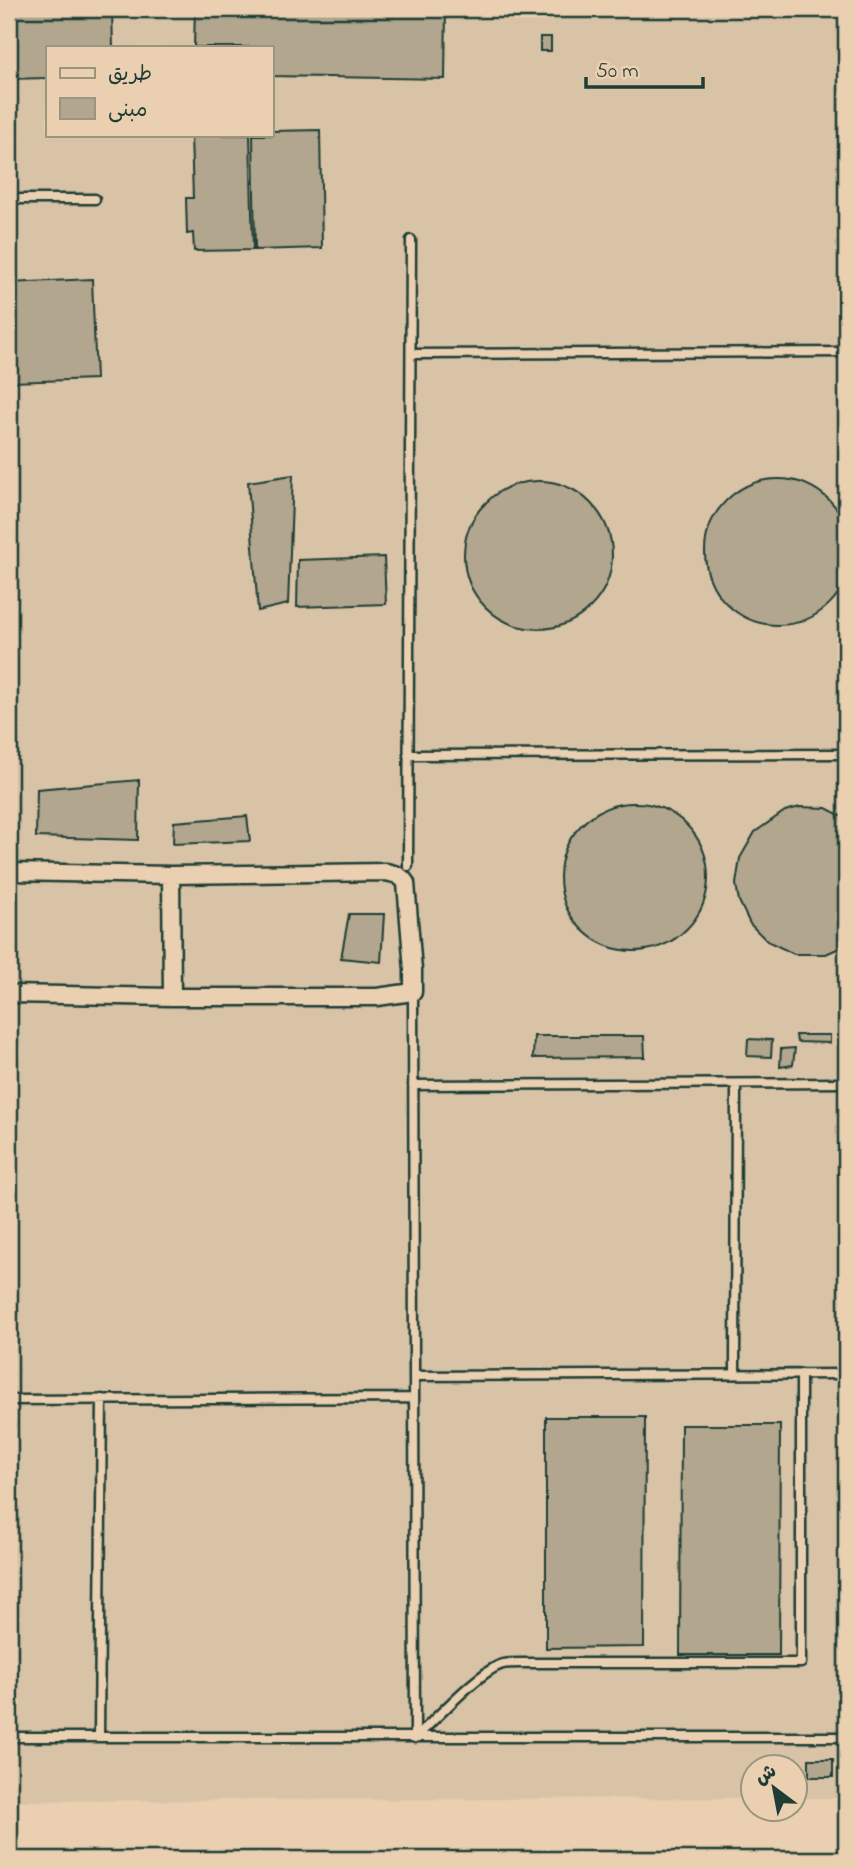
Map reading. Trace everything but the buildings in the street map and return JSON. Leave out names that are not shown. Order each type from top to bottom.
[{"type":"street","points":[[9,872],[171,875],[396,874],[406,883],[413,970],[413,992],[377,997],[9,994]]},
{"type":"street","points":[[171,875],[172,997]]},
{"type":"lane","points":[[9,199],[94,198]]},
{"type":"lane","points":[[408,866],[411,240]]},
{"type":"lane","points":[[412,354],[846,352]]},
{"type":"lane","points":[[408,755],[846,754]]},
{"type":"lane","points":[[413,992],[415,1738]]},
{"type":"lane","points":[[413,1085],[846,1083]]},
{"type":"lane","points":[[735,1374],[736,1084]]},
{"type":"lane","points":[[415,1738],[487,1672],[502,1664],[801,1663],[802,1374]]},
{"type":"lane","points":[[414,1376],[846,1374]]},
{"type":"lane","points":[[9,1400],[414,1398]]},
{"type":"lane","points":[[99,1736],[102,1399]]},
{"type":"lane","points":[[9,1737],[846,1737]]},
{"type":"shaded area","points":[[9,9],[846,9],[846,1798],[810,1798],[810,1752],[740,1752],[740,1798],[9,1801]]}]
